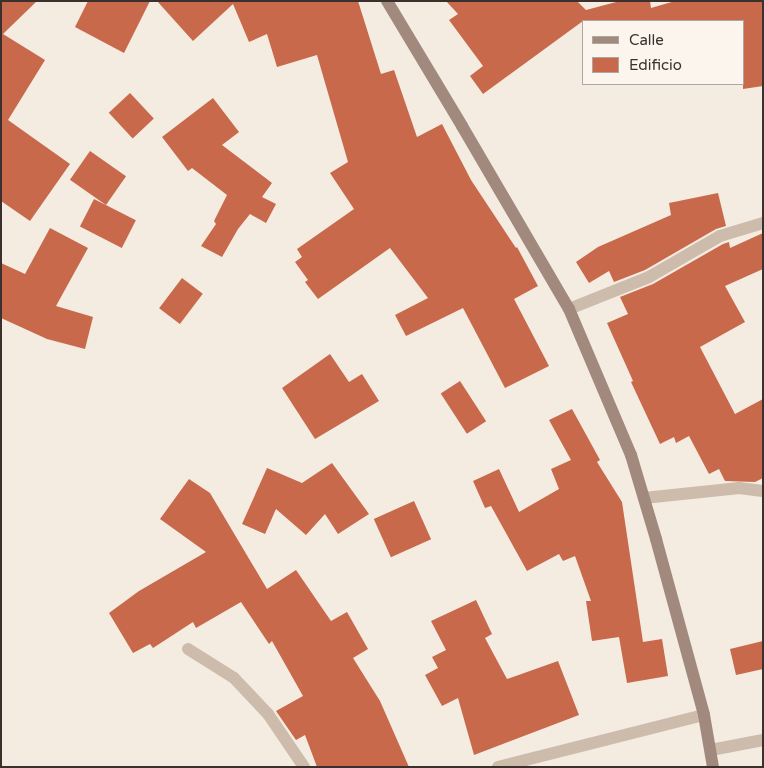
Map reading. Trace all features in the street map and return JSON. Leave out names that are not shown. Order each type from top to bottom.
[{"type":"main road","points":[[386,1],[569,309],[631,456],[704,715],[713,767]]},
{"type":"street","points":[[569,309],[649,277],[720,236],[763,223]]},
{"type":"street","points":[[644,498],[739,488],[763,491]]},
{"type":"street","points":[[188,649],[234,678],[268,714],[304,767]]},
{"type":"street","points":[[498,767],[704,715]]},
{"type":"street","points":[[711,750],[763,740]]},
{"type":"building","points":[[1,1],[37,1],[3,34],[45,60],[8,120],[70,164],[30,221],[1,201]]},
{"type":"building","points":[[88,1],[150,1],[124,53],[75,27]]},
{"type":"building","points":[[157,1],[358,1],[381,74],[394,70],[417,137],[442,124],[471,180],[517,247],[538,286],[514,299],[549,366],[505,388],[463,308],[406,336],[395,315],[428,298],[390,248],[318,299],[305,282],[308,280],[295,262],[302,257],[297,249],[354,209],[330,173],[348,162],[317,55],[277,67],[267,34],[249,42],[233,4],[193,41]]},
{"type":"building","points":[[446,1],[577,1],[586,10],[620,1],[650,1],[651,8],[675,1],[763,1],[763,86],[743,89],[744,20],[582,20],[483,94],[470,76],[483,66],[449,20],[458,14]]},
{"type":"building","points":[[130,93],[154,119],[133,138],[109,113]]},
{"type":"building","points":[[213,98],[239,132],[222,145],[272,183],[262,197],[276,204],[266,223],[250,214],[238,229],[222,257],[201,246],[216,224],[214,221],[227,195],[192,168],[188,171],[162,137]]},
{"type":"building","points":[[90,151],[126,176],[106,205],[70,180]]},
{"type":"building","points":[[718,193],[726,226],[716,229],[645,270],[614,282],[609,271],[589,283],[576,262],[598,247],[671,215],[669,203]]},
{"type":"building","points":[[94,199],[136,220],[122,248],[80,227]]},
{"type":"building","points":[[50,228],[88,248],[56,306],[93,317],[85,349],[47,339],[1,318],[1,263],[25,274]]},
{"type":"building","points":[[763,233],[763,269],[725,286],[745,322],[700,347],[735,414],[763,399],[763,478],[755,482],[725,481],[719,469],[709,474],[689,436],[676,443],[674,437],[660,444],[631,382],[633,381],[607,323],[628,314],[620,297],[653,284],[723,244],[729,242],[730,248]]},
{"type":"building","points":[[182,278],[203,294],[180,324],[159,308]]},
{"type":"building","points":[[330,354],[349,382],[362,374],[379,401],[315,439],[282,388]]},
{"type":"building","points":[[460,381],[486,421],[467,434],[441,394]]},
{"type":"building","points":[[572,409],[600,460],[597,462],[622,502],[643,642],[662,639],[668,676],[627,683],[619,637],[592,641],[586,601],[591,601],[575,556],[563,561],[559,554],[527,571],[491,506],[485,508],[473,481],[499,469],[519,512],[559,489],[551,469],[571,460],[549,420]]},
{"type":"building","points":[[332,463],[369,514],[338,534],[325,514],[306,535],[276,509],[265,534],[242,524],[267,468],[302,483]]},
{"type":"building","points":[[189,479],[210,493],[267,589],[296,570],[331,621],[347,612],[368,649],[353,658],[380,701],[409,767],[317,767],[305,735],[296,740],[276,711],[303,696],[272,641],[269,644],[241,602],[196,628],[193,622],[153,648],[150,644],[133,653],[109,613],[139,591],[206,552],[160,519]]},
{"type":"building","points":[[414,501],[431,539],[391,557],[374,519]]},
{"type":"building","points":[[476,600],[492,634],[485,638],[507,679],[558,661],[579,715],[474,755],[458,698],[442,706],[425,675],[438,668],[432,657],[446,650],[431,621]]},
{"type":"building","points":[[763,641],[763,669],[736,675],[730,649]]}]
